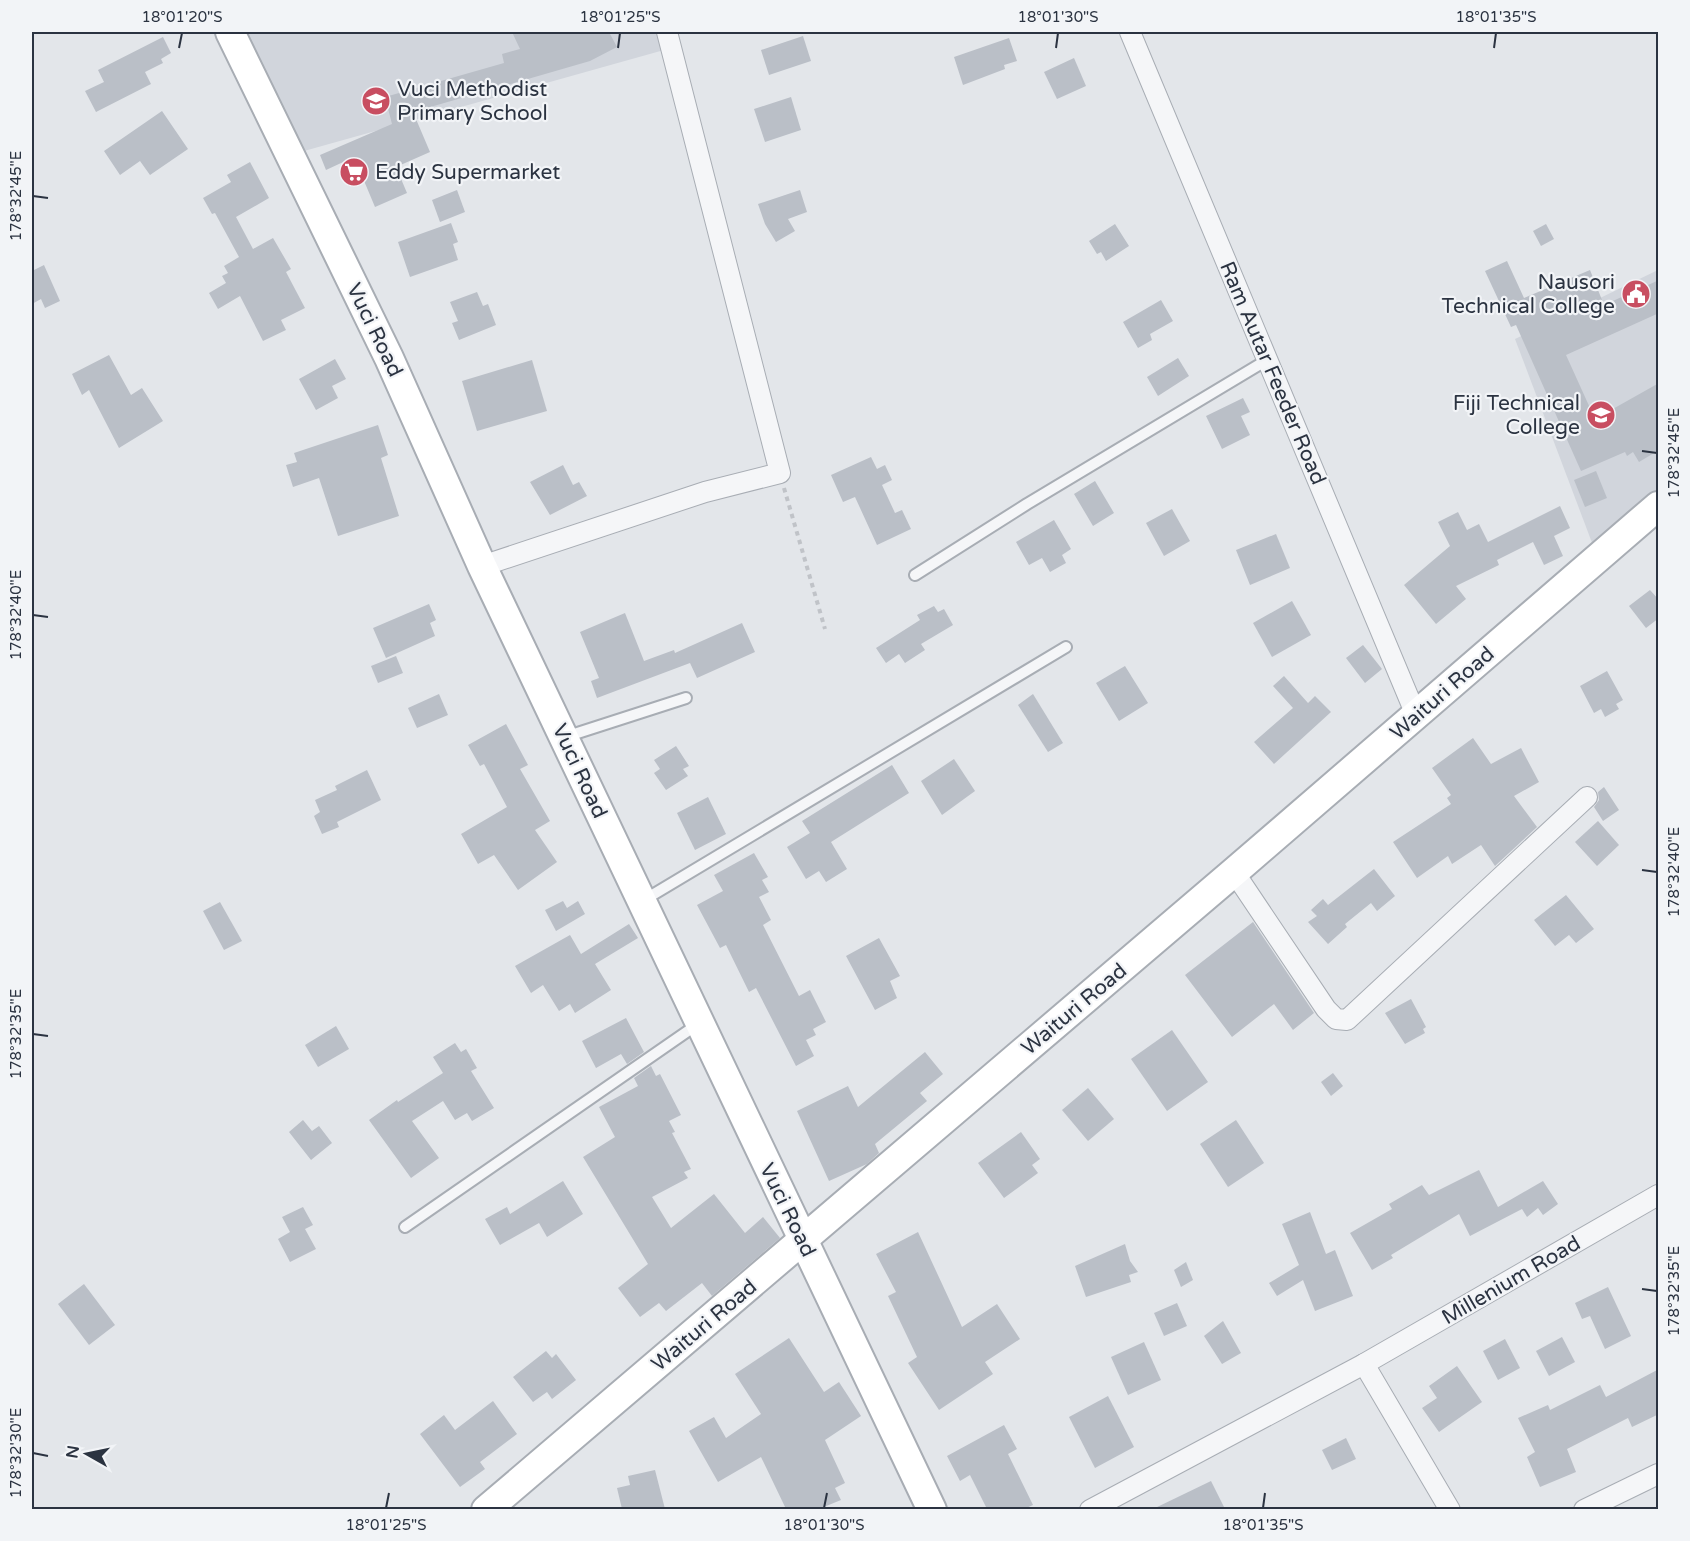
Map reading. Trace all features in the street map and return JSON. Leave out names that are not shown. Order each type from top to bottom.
[{"type":"main road","name":"Vuci Road","points":[[230,32],[389,358],[482,566],[643,901],[698,1023],[932,1509]]},
{"type":"main road","name":"Waituri Road","points":[[486,1509],[1234,872],[1659,506]]},
{"type":"street","points":[[482,566],[705,492],[780,473],[667,32]]},
{"type":"street","name":"Ram Autar Feeder Road","points":[[1130,32],[1416,715]]},
{"type":"street","points":[[1234,872],[1326,1009],[1336,1019],[1347,1020],[1587,797]]},
{"type":"street","name":"Millenium Road","points":[[1090,1509],[1364,1364],[1659,1195]]},
{"type":"street","points":[[1364,1364],[1450,1509]]},
{"type":"street","points":[[1584,1509],[1659,1474]]},
{"type":"lane","points":[[915,575],[1027,504],[1268,360]]},
{"type":"lane","points":[[643,901],[1066,647]]},
{"type":"lane","points":[[564,737],[686,698]]},
{"type":"lane","points":[[405,1227],[698,1023]]},
{"type":"path","points":[[780,473],[825,629]]},
{"type":"shaded area","name":"Vuci Methodist Primary School","points":[[238,32],[659,32],[664,50],[297,153]]},
{"type":"shaded area","name":"Fiji Technical College","points":[[1658,270],[1658,491],[1594,548],[1515,339]]},
{"type":"building","points":[[512,32],[609,32],[617,47],[590,61],[413,112],[430,152],[396,167],[407,193],[375,207],[354,157],[326,170],[320,155],[392,124],[385,97],[504,63],[502,54],[520,49]]},
{"type":"building","points":[[803,36],[811,61],[769,75],[761,50]]},
{"type":"building","points":[[163,37],[171,53],[161,59],[163,63],[145,72],[151,84],[96,112],[85,91],[104,82],[98,70]]},
{"type":"building","points":[[1009,38],[1017,61],[1004,65],[1005,69],[963,85],[954,57]]},
{"type":"building","points":[[1074,58],[1086,86],[1057,99],[1044,72]]},
{"type":"building","points":[[791,97],[801,130],[765,142],[754,109]]},
{"type":"building","points":[[162,111],[188,149],[150,175],[140,161],[120,175],[104,151]]},
{"type":"building","points":[[250,162],[269,198],[236,217],[253,249],[273,238],[291,269],[286,272],[305,308],[281,320],[286,330],[263,341],[240,296],[218,309],[209,293],[226,283],[222,276],[228,273],[224,266],[239,257],[215,213],[212,214],[203,198],[231,182],[227,175]]},
{"type":"building","points":[[457,190],[465,212],[440,222],[432,200]]},
{"type":"building","points":[[800,190],[807,212],[788,219],[795,231],[776,242],[765,224],[758,204]]},
{"type":"building","points":[[451,223],[458,242],[453,244],[458,260],[410,277],[398,242]]},
{"type":"building","points":[[1115,224],[1129,246],[1106,261],[1101,252],[1097,254],[1089,241]]},
{"type":"building","points":[[1546,224],[1554,239],[1541,246],[1533,231]]},
{"type":"building","points":[[1507,261],[1524,298],[1590,270],[1604,305],[1659,280],[1659,313],[1566,355],[1595,419],[1659,383],[1659,450],[1639,462],[1633,452],[1627,456],[1625,452],[1581,471],[1516,325],[1511,327],[1485,271]]},
{"type":"building","points":[[44,265],[60,301],[45,308],[41,299],[32,304],[32,271]]},
{"type":"building","points":[[477,292],[483,306],[488,304],[496,325],[459,340],[452,323],[458,321],[450,302]]},
{"type":"building","points":[[1161,300],[1173,321],[1150,334],[1152,340],[1138,348],[1123,322]]},
{"type":"building","points":[[109,355],[131,395],[142,388],[163,421],[119,448],[89,390],[82,395],[72,374]]},
{"type":"building","points":[[1178,358],[1189,376],[1158,396],[1147,377]]},
{"type":"building","points":[[335,359],[346,379],[332,386],[338,398],[316,410],[299,379]]},
{"type":"building","points":[[532,360],[547,411],[477,431],[462,381]]},
{"type":"building","points":[[1243,398],[1250,412],[1241,416],[1250,435],[1222,449],[1206,416]]},
{"type":"building","points":[[378,425],[388,455],[381,458],[399,516],[338,536],[319,478],[293,487],[286,465],[297,462],[294,453]]},
{"type":"building","points":[[871,457],[877,469],[885,465],[892,480],[882,485],[895,513],[902,510],[911,529],[877,545],[855,497],[843,502],[831,475]]},
{"type":"building","points":[[563,465],[573,485],[579,482],[587,496],[550,515],[530,482]]},
{"type":"building","points":[[1596,471],[1607,498],[1585,507],[1574,480]]},
{"type":"building","points":[[1095,481],[1114,513],[1093,526],[1074,494]]},
{"type":"building","points":[[1560,506],[1570,528],[1554,536],[1563,556],[1544,565],[1533,542],[1497,560],[1499,565],[1456,586],[1466,599],[1436,624],[1404,585],[1450,546],[1438,522],[1458,512],[1467,530],[1479,524],[1488,542]]},
{"type":"building","points":[[1172,509],[1190,541],[1164,556],[1146,523]]},
{"type":"building","points":[[1054,520],[1071,549],[1062,555],[1066,563],[1050,572],[1042,558],[1029,565],[1016,542]]},
{"type":"building","points":[[1276,534],[1290,568],[1250,585],[1236,550]]},
{"type":"building","points":[[1650,590],[1659,600],[1659,618],[1646,628],[1629,606]]},
{"type":"building","points":[[1292,601],[1311,635],[1272,657],[1253,623]]},
{"type":"building","points":[[429,604],[436,620],[430,623],[435,636],[386,658],[373,628]]},
{"type":"building","points":[[934,606],[938,612],[944,609],[953,625],[921,644],[925,650],[905,663],[899,654],[886,663],[876,648],[920,620],[917,615]]},
{"type":"building","points":[[625,613],[644,661],[674,650],[675,653],[742,623],[755,652],[697,678],[690,663],[597,698],[591,681],[599,678],[580,632]]},
{"type":"building","points":[[1363,645],[1382,669],[1365,683],[1346,658]]},
{"type":"building","points":[[396,656],[403,673],[378,683],[371,666]]},
{"type":"building","points":[[1125,666],[1148,703],[1119,721],[1096,683]]},
{"type":"building","points":[[1607,671],[1623,700],[1616,704],[1619,709],[1605,717],[1601,709],[1594,713],[1580,686]]},
{"type":"building","points":[[1284,676],[1308,703],[1315,696],[1331,712],[1274,764],[1254,742],[1293,708],[1273,686]]},
{"type":"building","points":[[439,694],[448,715],[417,728],[408,708]]},
{"type":"building","points":[[1033,694],[1063,743],[1048,752],[1018,705]]},
{"type":"building","points":[[506,724],[528,765],[520,769],[550,821],[535,830],[557,862],[518,890],[494,855],[478,864],[461,834],[507,807],[484,764],[480,766],[468,745]]},
{"type":"building","points":[[1473,738],[1491,764],[1521,748],[1539,782],[1514,796],[1537,827],[1495,866],[1481,845],[1452,864],[1448,856],[1417,878],[1393,842],[1451,804],[1447,798],[1451,795],[1432,768]]},
{"type":"building","points":[[676,746],[689,766],[683,769],[688,776],[666,790],[654,773],[660,769],[654,760]]},
{"type":"building","points":[[954,759],[975,791],[942,815],[921,781]]},
{"type":"building","points":[[892,765],[909,793],[831,842],[847,869],[826,882],[819,871],[806,879],[787,847],[810,833],[802,821]]},
{"type":"building","points":[[367,770],[381,800],[337,822],[339,827],[322,834],[314,816],[320,812],[315,800],[337,790],[335,786]]},
{"type":"building","points":[[1604,787],[1619,810],[1603,821],[1594,807],[1599,800],[1598,792]]},
{"type":"building","points":[[708,797],[726,834],[695,850],[677,813]]},
{"type":"building","points":[[1598,821],[1619,845],[1597,866],[1575,842]]},
{"type":"building","points":[[754,853],[768,877],[762,880],[769,892],[759,897],[771,920],[763,925],[799,996],[810,990],[826,1022],[813,1029],[816,1035],[806,1040],[814,1056],[796,1066],[756,988],[749,992],[726,945],[720,948],[697,905],[723,891],[714,875]]},
{"type":"building","points":[[1374,869],[1395,896],[1377,911],[1371,903],[1345,924],[1347,927],[1328,944],[1308,922],[1317,916],[1311,910],[1323,899],[1328,905]]},
{"type":"building","points":[[1566,895],[1594,929],[1576,943],[1569,935],[1555,946],[1534,920]]},
{"type":"building","points":[[563,901],[567,908],[578,901],[585,914],[556,931],[545,910]]},
{"type":"building","points":[[220,902],[242,941],[224,950],[203,911]]},
{"type":"building","points":[[1253,922],[1314,1013],[1293,1030],[1274,1004],[1232,1037],[1185,975]]},
{"type":"building","points":[[629,924],[638,938],[595,964],[611,990],[575,1013],[570,1004],[559,1011],[543,985],[531,993],[515,966],[570,935],[581,954]]},
{"type":"building","points":[[879,938],[900,976],[890,981],[897,998],[875,1010],[846,956]]},
{"type":"building","points":[[1411,999],[1426,1027],[1423,1029],[1425,1033],[1405,1044],[1385,1013]]},
{"type":"building","points":[[626,1018],[644,1052],[627,1064],[621,1054],[596,1068],[582,1041]]},
{"type":"building","points":[[336,1026],[349,1049],[318,1067],[305,1045]]},
{"type":"building","points":[[1172,1030],[1208,1082],[1167,1111],[1131,1059]]},
{"type":"building","points":[[455,1043],[461,1052],[466,1049],[477,1068],[471,1071],[494,1108],[472,1121],[467,1113],[455,1120],[443,1101],[412,1121],[439,1158],[411,1178],[369,1120],[397,1100],[398,1102],[443,1073],[433,1057]]},
{"type":"building","points":[[925,1052],[943,1074],[920,1093],[927,1101],[875,1144],[879,1153],[867,1164],[829,1181],[797,1111],[848,1086],[858,1107]]},
{"type":"building","points":[[651,1066],[656,1076],[660,1074],[681,1115],[669,1121],[675,1132],[672,1133],[691,1169],[684,1172],[688,1178],[652,1197],[671,1228],[714,1194],[745,1233],[763,1217],[780,1238],[712,1296],[702,1283],[666,1311],[659,1303],[640,1317],[618,1288],[648,1264],[583,1157],[615,1137],[599,1107],[638,1086],[634,1078]]},
{"type":"building","points":[[1333,1073],[1343,1086],[1331,1096],[1321,1082]]},
{"type":"building","points":[[1088,1088],[1114,1119],[1088,1141],[1062,1110]]},
{"type":"building","points":[[303,1120],[312,1131],[319,1126],[332,1143],[311,1160],[289,1132]]},
{"type":"building","points":[[1236,1120],[1264,1163],[1228,1187],[1200,1144]]},
{"type":"building","points":[[1021,1132],[1040,1159],[1032,1165],[1038,1173],[1004,1198],[978,1163]]},
{"type":"building","points":[[1479,1170],[1498,1207],[1543,1181],[1558,1204],[1543,1215],[1538,1208],[1527,1217],[1522,1209],[1470,1236],[1459,1214],[1391,1255],[1393,1258],[1372,1270],[1350,1233],[1392,1209],[1389,1204],[1422,1185],[1429,1195]]},
{"type":"building","points":[[563,1181],[583,1214],[547,1237],[539,1223],[500,1245],[485,1219],[507,1207],[510,1214]]},
{"type":"building","points":[[303,1207],[313,1225],[305,1229],[316,1249],[290,1262],[278,1239],[290,1232],[282,1217]]},
{"type":"building","points":[[1310,1212],[1326,1254],[1335,1250],[1353,1296],[1315,1311],[1303,1280],[1277,1296],[1269,1283],[1299,1265],[1282,1224]]},
{"type":"building","points":[[918,1232],[962,1327],[997,1304],[1020,1339],[985,1362],[993,1374],[939,1410],[908,1363],[917,1357],[888,1296],[896,1292],[876,1254]]},
{"type":"building","points":[[1125,1244],[1130,1261],[1138,1272],[1129,1275],[1131,1282],[1086,1297],[1075,1266]]},
{"type":"building","points":[[1186,1262],[1193,1280],[1181,1287],[1174,1270]]},
{"type":"building","points":[[84,1284],[115,1325],[89,1345],[58,1304]]},
{"type":"building","points":[[1608,1287],[1631,1336],[1605,1349],[1590,1316],[1582,1319],[1575,1303]]},
{"type":"building","points":[[1177,1303],[1187,1326],[1164,1336],[1154,1313]]},
{"type":"building","points":[[1223,1321],[1241,1353],[1222,1364],[1204,1336]]},
{"type":"building","points":[[1562,1337],[1575,1362],[1549,1376],[1536,1351]]},
{"type":"building","points":[[789,1338],[824,1392],[839,1382],[861,1416],[825,1440],[845,1483],[835,1488],[841,1500],[819,1509],[786,1509],[761,1457],[718,1482],[689,1431],[714,1417],[726,1438],[761,1414],[735,1374]]},
{"type":"building","points":[[1505,1339],[1520,1368],[1498,1380],[1483,1351]]},
{"type":"building","points":[[1144,1342],[1161,1380],[1128,1395],[1111,1357]]},
{"type":"building","points":[[546,1351],[552,1358],[556,1354],[576,1380],[552,1399],[547,1392],[533,1402],[513,1377]]},
{"type":"building","points":[[1457,1366],[1482,1402],[1439,1432],[1422,1408],[1437,1398],[1429,1386]]},
{"type":"building","points":[[1659,1369],[1659,1414],[1632,1427],[1628,1418],[1567,1449],[1576,1472],[1540,1487],[1527,1457],[1535,1452],[1518,1418],[1548,1405],[1550,1410],[1600,1385],[1606,1397]]},
{"type":"building","points":[[1108,1396],[1134,1447],[1095,1468],[1069,1417]]},
{"type":"building","points":[[493,1401],[517,1434],[480,1462],[485,1469],[460,1487],[420,1434],[444,1415],[455,1430]]},
{"type":"building","points":[[1004,1425],[1017,1449],[1008,1454],[1033,1505],[1024,1509],[987,1509],[970,1475],[960,1481],[947,1456]]},
{"type":"building","points":[[1346,1438],[1356,1459],[1332,1470],[1322,1450]]},
{"type":"building","points":[[655,1470],[665,1509],[622,1509],[617,1488],[630,1485],[628,1476]]},
{"type":"building","points":[[1211,1481],[1225,1509],[1153,1509]]},
{"type":"place","name":"Vuci Methodist Primary School","points":[[376,101]]},
{"type":"place","name":"Eddy Supermarket","points":[[354,172]]},
{"type":"place","name":"Nausori Technical College","points":[[1636,294]]},
{"type":"place","name":"Fiji Technical College","points":[[1601,415]]}]
